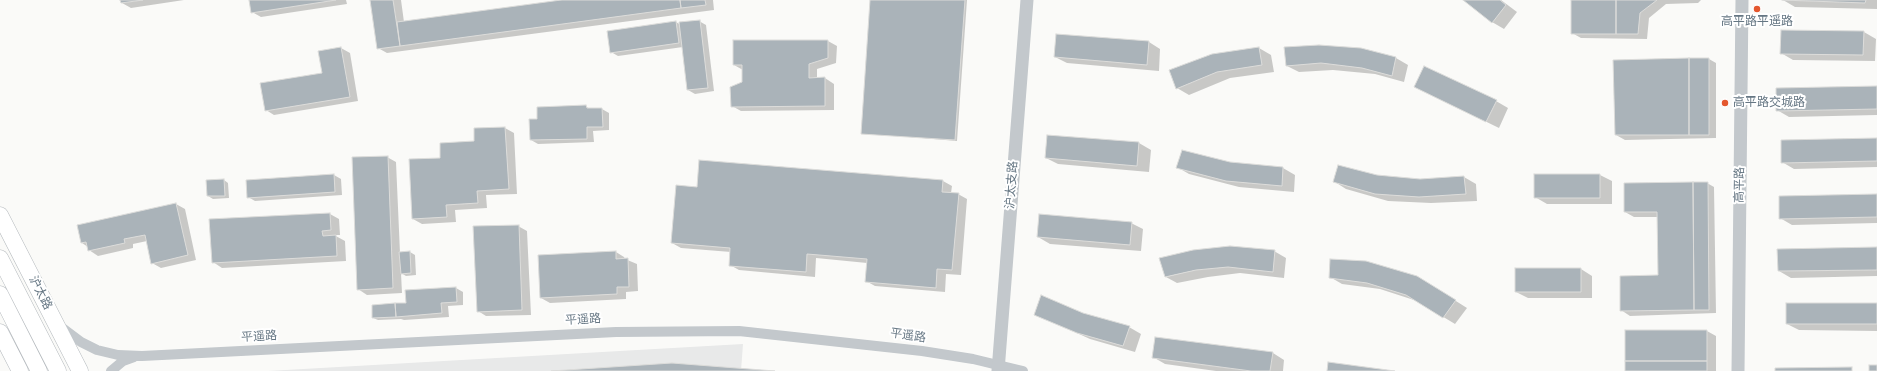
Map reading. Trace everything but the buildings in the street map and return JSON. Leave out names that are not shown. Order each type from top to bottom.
[{"type":"main road","name":"沪太路","points":[[0,215],[80,371]]},
{"type":"main road","name":"沪太路","points":[[0,258],[58,371]]},
{"type":"main road","points":[[0,294],[39,371]]},
{"type":"main road","points":[[0,332],[20,371]]},
{"type":"street","name":"沪太支路","points":[[998,368],[1027,0]]},
{"type":"street","name":"高平路","points":[[1738,371],[1742,0]]},
{"type":"street","name":"平遥路","points":[[55,322],[76,339],[91,347],[118,355],[142,356],[616,332],[695,330],[765,333],[873,345],[966,358],[998,368],[1023,371]]},
{"type":"street","name":"平遥路","points":[[112,371],[126,360],[142,356]]},
{"type":"shaded area","points":[[743,344],[741,371],[268,371]]},
{"type":"place","name":"高平路平遥路","points":[[1757,9]]},
{"type":"place","name":"高平路交城路","points":[[1725,103]]}]
